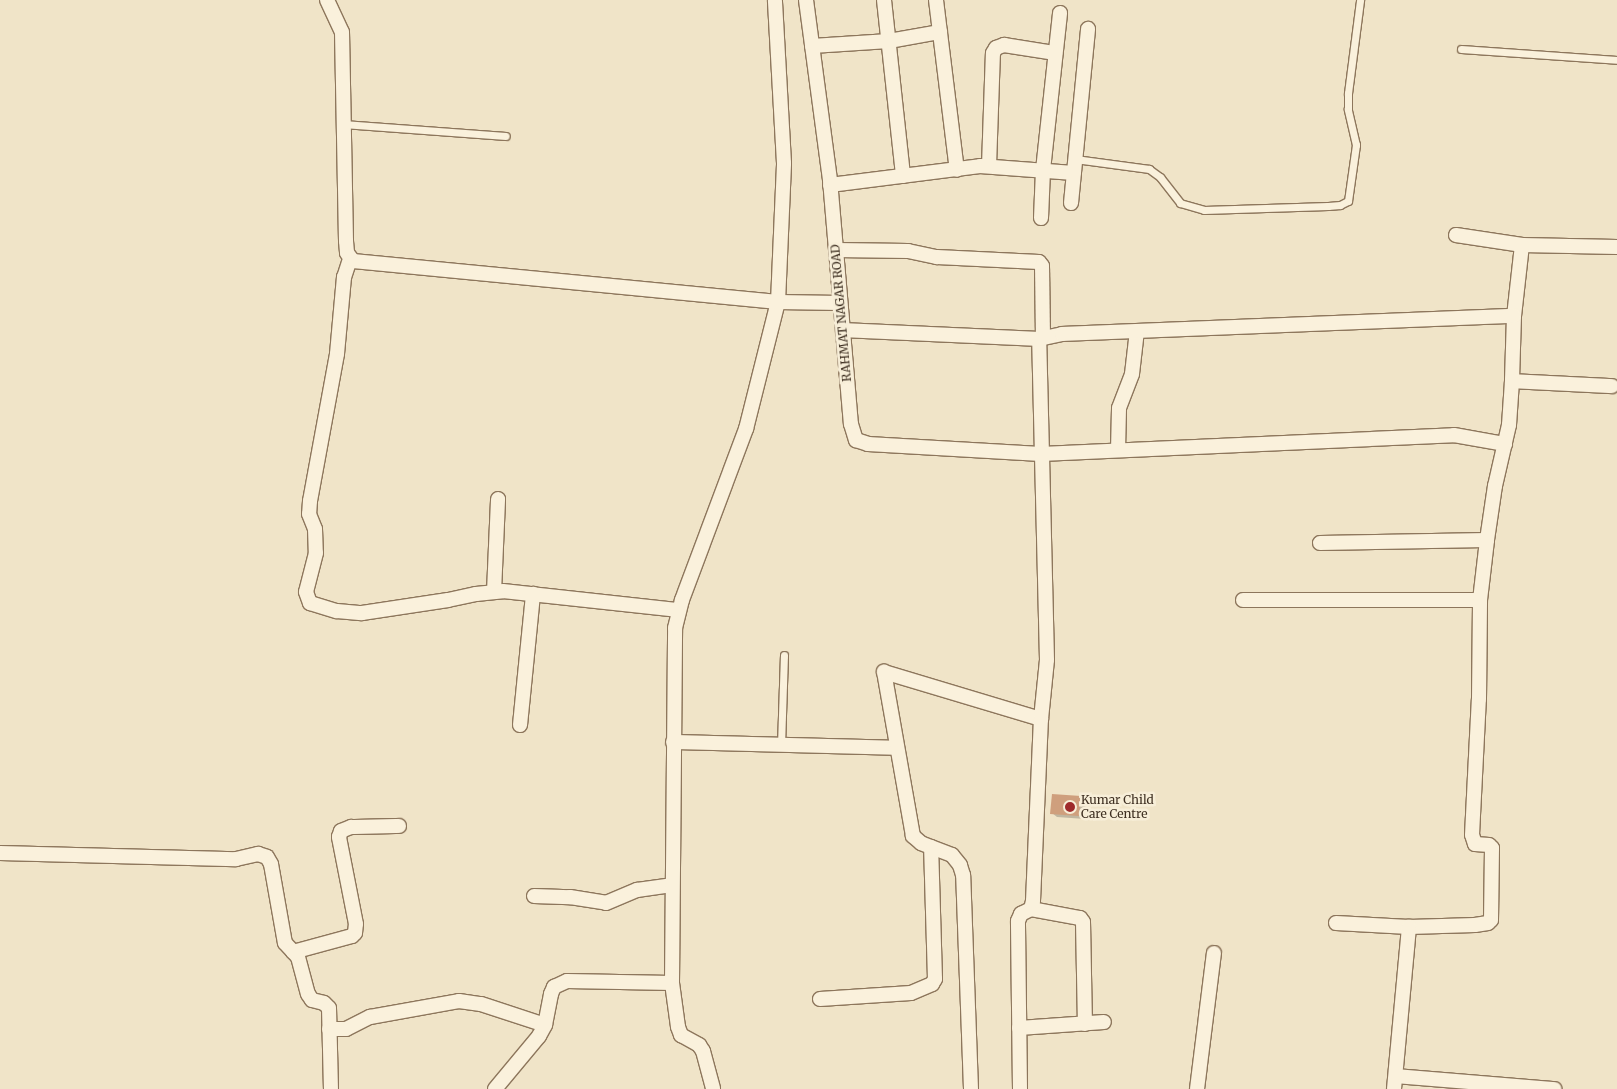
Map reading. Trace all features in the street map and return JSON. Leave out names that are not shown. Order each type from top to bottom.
[{"type":"street","points":[[327,0],[342,32],[346,241],[350,259],[346,270],[337,354],[310,501],[309,514],[315,529],[316,553],[306,598],[314,606],[350,613],[362,613],[494,592],[533,594],[680,610]]},
{"type":"street","points":[[713,1089],[703,1051],[699,1045],[681,1035],[678,1027],[672,983],[675,628],[746,429],[778,302],[784,163],[775,32],[775,0]]},
{"type":"street","name":"RAHMAT NAGAR ROAD","points":[[806,0],[830,186],[851,424],[856,440],[868,444],[1042,454]]},
{"type":"street","points":[[884,0],[903,176]]},
{"type":"street","points":[[936,0],[957,170]]},
{"type":"street","points":[[1041,218],[1043,170],[1060,13]]},
{"type":"street","points":[[1070,203],[1088,29]]},
{"type":"street","points":[[812,46],[889,41],[940,32]]},
{"type":"street","points":[[989,166],[993,53],[996,48],[1004,45],[1056,52]]},
{"type":"street","points":[[830,186],[989,166],[1043,170],[1074,166]]},
{"type":"street","points":[[1456,235],[1522,245],[1617,248]]},
{"type":"street","points":[[1336,923],[1409,927],[1475,925],[1488,923],[1493,915],[1492,848],[1489,845],[1475,844],[1472,834],[1479,686],[1480,600],[1495,486],[1505,444],[1512,381],[1514,316],[1522,245]]},
{"type":"street","points":[[836,250],[908,251],[937,257],[1039,262],[1042,266],[1042,454],[1046,660],[1040,719],[1033,901],[1031,909]]},
{"type":"street","points":[[350,259],[357,263],[778,302],[840,303]]},
{"type":"street","points":[[843,330],[1041,339],[1062,334],[1514,316]]},
{"type":"street","points":[[1118,450],[1118,408],[1132,374],[1137,332]]},
{"type":"street","points":[[1512,381],[1612,386]]},
{"type":"street","points":[[1042,454],[1454,435],[1505,444]]},
{"type":"street","points":[[494,592],[498,499]]},
{"type":"street","points":[[1320,543],[1487,540]]},
{"type":"street","points":[[520,725],[533,594]]},
{"type":"street","points":[[1243,600],[1480,600]]},
{"type":"street","points":[[971,1089],[963,875],[956,859],[917,840],[911,830],[884,672],[1040,719]]},
{"type":"street","points":[[673,742],[897,748]]},
{"type":"street","points":[[293,952],[352,936],[355,933],[356,924],[339,837],[341,831],[351,827],[399,826]]},
{"type":"street","points":[[820,999],[911,992],[932,984],[935,979],[931,847]]},
{"type":"street","points":[[0,853],[236,859],[262,854],[271,864],[286,942],[298,957],[308,994],[312,1000],[324,1003],[329,1008],[331,1089]]},
{"type":"street","points":[[534,896],[570,897],[606,903],[637,890],[672,885]]},
{"type":"street","points":[[1020,1089],[1018,921],[1021,914],[1031,909],[1080,918],[1083,922],[1085,1024]]},
{"type":"street","points":[[1409,927],[1395,1082],[1554,1089]]},
{"type":"street","points":[[1197,1089],[1214,953]]},
{"type":"street","points":[[495,1089],[524,1056],[545,1025],[554,987],[567,981],[672,983]]},
{"type":"street","points":[[329,1029],[346,1030],[370,1017],[459,1001],[481,1004],[545,1025]]},
{"type":"street","points":[[1020,1028],[1104,1022]]},
{"type":"lane","points":[[1074,166],[1149,169],[1160,177],[1180,203],[1204,210],[1328,206],[1340,205],[1348,201],[1356,146],[1348,109],[1348,93],[1360,0]]},
{"type":"lane","points":[[1461,49],[1617,60]]},
{"type":"lane","points":[[343,124],[506,136]]},
{"type":"lane","points":[[781,745],[784,655]]},
{"type":"building","points":[[1052,794],[1081,796],[1079,816],[1050,814]]},
{"type":"place","name":"Kumar Child Care Centre","points":[[1070,807]]}]
